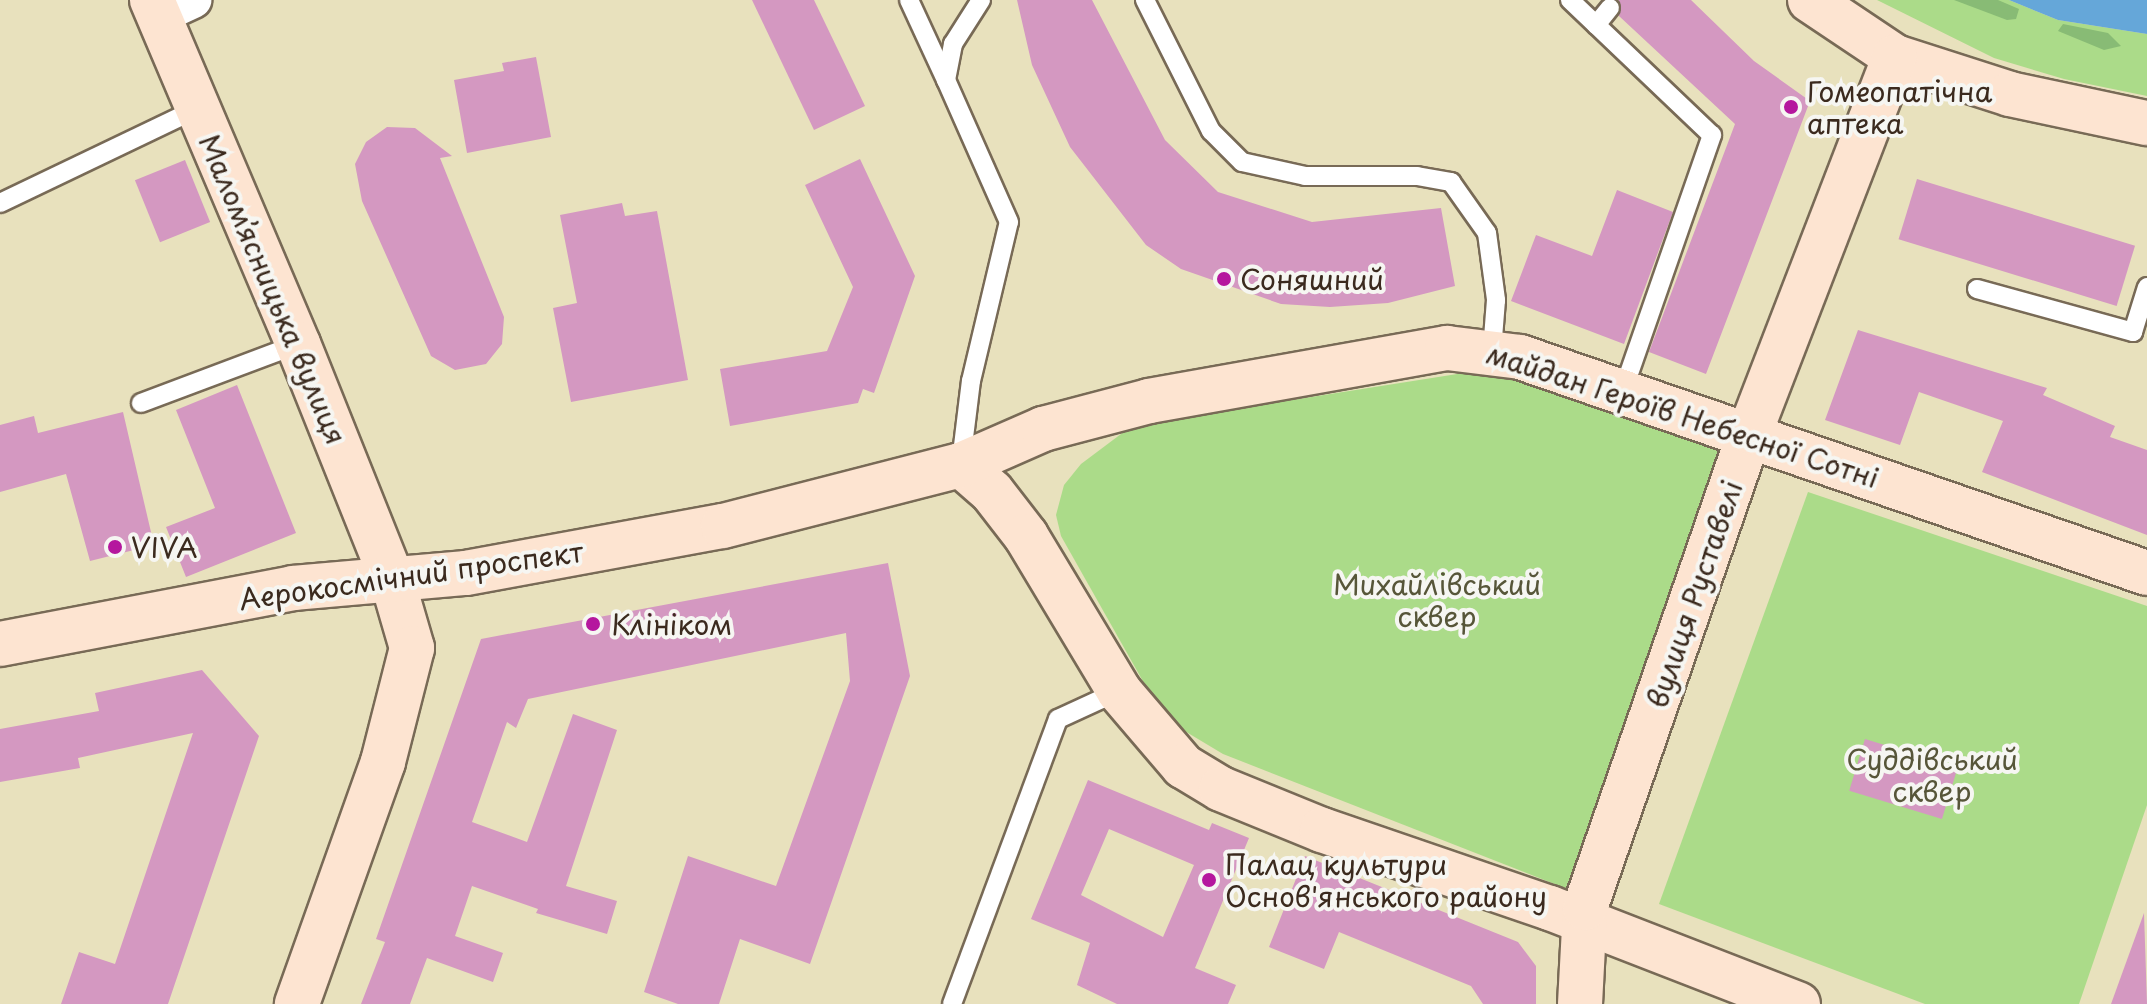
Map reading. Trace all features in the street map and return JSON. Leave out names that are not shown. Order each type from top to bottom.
[{"type":"main road","points":[[1810,0],[1895,57],[2010,94],[2147,123]]},
{"type":"main road","name":"Малом’ясницька вулиця","points":[[168,5],[198,108],[298,344],[392,579],[410,637],[411,661],[383,762],[297,1004]]},
{"type":"main road","name":"вулиця Руставелі","points":[[1580,1004],[1582,920],[1750,432],[1895,57]]},
{"type":"main road","name":"майдан Героїв Небесної Сотні","points":[[961,465],[1043,429],[1149,401],[1447,348],[1492,351],[1750,432],[2147,573]]},
{"type":"main road","points":[[961,465],[992,492],[1026,536],[1119,691],[1183,766],[1221,789],[1582,920],[1798,1004]]},
{"type":"main road","name":"Аерокосмічний проспект","points":[[0,644],[293,588],[466,573],[723,526],[961,465]]},
{"type":"lane","points":[[909,0],[1009,222],[971,381],[961,465]]},
{"type":"lane","points":[[946,80],[953,44],[981,0]]},
{"type":"lane","points":[[1145,0],[1211,131],[1242,162],[1305,176],[1417,176],[1451,182],[1487,233],[1496,300],[1492,351]]},
{"type":"lane","points":[[1570,0],[1712,135],[1623,391]]},
{"type":"lane","points":[[1596,25],[1610,8]]},
{"type":"lane","points":[[0,203],[198,108]]},
{"type":"lane","points":[[1977,289],[2133,332],[2147,287]]},
{"type":"lane","points":[[141,403],[298,344]]},
{"type":"lane","points":[[952,1004],[1058,719],[1119,691]]},
{"type":"green space","points":[[1877,0],[2009,0],[2058,20],[2147,34],[2147,96],[2064,79],[1994,58]]},
{"type":"green space","points":[[1954,0],[1998,0],[2019,9],[2016,19],[2007,20]]},
{"type":"green space","points":[[2063,24],[2108,33],[2121,46],[2104,50],[2058,31]]},
{"type":"green space","name":"Михайлівський сквер","points":[[1489,369],[1722,449],[1575,892],[1223,754],[1183,730],[1153,699],[1061,536],[1056,515],[1064,485],[1081,464],[1133,425]]},
{"type":"green space","name":"Суддівський сквер","points":[[1808,492],[2147,606],[2147,805],[2079,1004],[1925,1004],[1659,904]]},
{"type":"water","points":[[2009,0],[2147,0],[2147,34],[2058,20]]},
{"type":"building","points":[[752,0],[814,0],[865,106],[814,130]]},
{"type":"building","points":[[1017,0],[1092,0],[1165,140],[1218,192],[1312,222],[1441,208],[1455,286],[1388,303],[1330,307],[1281,304],[1181,269],[1146,245],[1070,147],[1032,65]]},
{"type":"building","points":[[1619,0],[1691,0],[1754,61],[1810,101],[1706,374],[1649,352],[1735,124],[1619,16]]},
{"type":"building","points":[[536,57],[551,137],[467,153],[454,80],[504,71],[502,63]]},
{"type":"building","points":[[387,127],[415,128],[452,156],[440,158],[504,317],[502,344],[486,364],[455,370],[431,356],[362,201],[355,164],[366,142]]},
{"type":"building","points":[[860,159],[915,276],[874,393],[863,389],[858,403],[730,426],[720,369],[827,351],[853,287],[805,185]]},
{"type":"building","points":[[185,160],[210,222],[160,242],[135,180]]},
{"type":"building","points":[[1917,179],[2135,246],[2117,306],[1899,239]]},
{"type":"building","points":[[1617,190],[1673,212],[1624,344],[1511,301],[1536,235],[1592,256]]},
{"type":"building","points":[[622,203],[625,216],[657,211],[688,380],[571,402],[553,308],[577,303],[560,215]]},
{"type":"building","points":[[1858,330],[2047,388],[2043,395],[2115,426],[2110,437],[2147,450],[2147,535],[1982,472],[2003,421],[1919,392],[1900,445],[1825,420]]},
{"type":"building","points":[[237,385],[296,533],[186,577],[166,527],[215,508],[176,410]]},
{"type":"building","points":[[123,412],[154,545],[90,561],[66,474],[0,492],[0,425],[34,416],[38,433]]},
{"type":"building","points":[[888,563],[910,676],[810,964],[740,939],[719,1004],[678,1004],[644,992],[688,856],[776,886],[850,681],[846,633],[528,699],[516,728],[507,722],[472,822],[527,842],[573,714],[617,730],[566,886],[617,901],[607,934],[536,913],[538,909],[472,886],[455,936],[503,953],[493,982],[427,958],[410,1004],[361,1004],[385,942],[376,939],[481,639]]},
{"type":"building","points":[[202,670],[259,736],[168,1004],[61,1004],[79,952],[115,964],[193,733],[78,758],[80,768],[0,782],[0,729],[99,711],[95,693]]},
{"type":"building","points":[[1865,739],[1958,767],[1942,819],[1849,791]]},
{"type":"building","name":"Палац культури Основ'янського району","points":[[1088,780],[1209,830],[1212,823],[1249,838],[1195,968],[1236,985],[1228,1004],[1117,1004],[1077,985],[1090,943],[1031,919]],"holes":[[[1109,829],[1194,865],[1163,937],[1081,895]]]},
{"type":"building","points":[[1305,856],[1518,942],[1536,966],[1536,1004],[1483,1004],[1471,986],[1339,932],[1324,969],[1269,947]]},
{"type":"building","points":[[2144,913],[2147,1004],[2111,1004]]},
{"type":"place","name":"Гомеопатічна аптека","points":[[1791,107]]},
{"type":"place","name":"Соняшний","points":[[1224,279]]},
{"type":"place","name":"VIVA","points":[[115,547]]},
{"type":"place","name":"Клініком","points":[[593,624]]},
{"type":"place","name":"Палац культури Основ'янського району","points":[[1209,880]]}]
